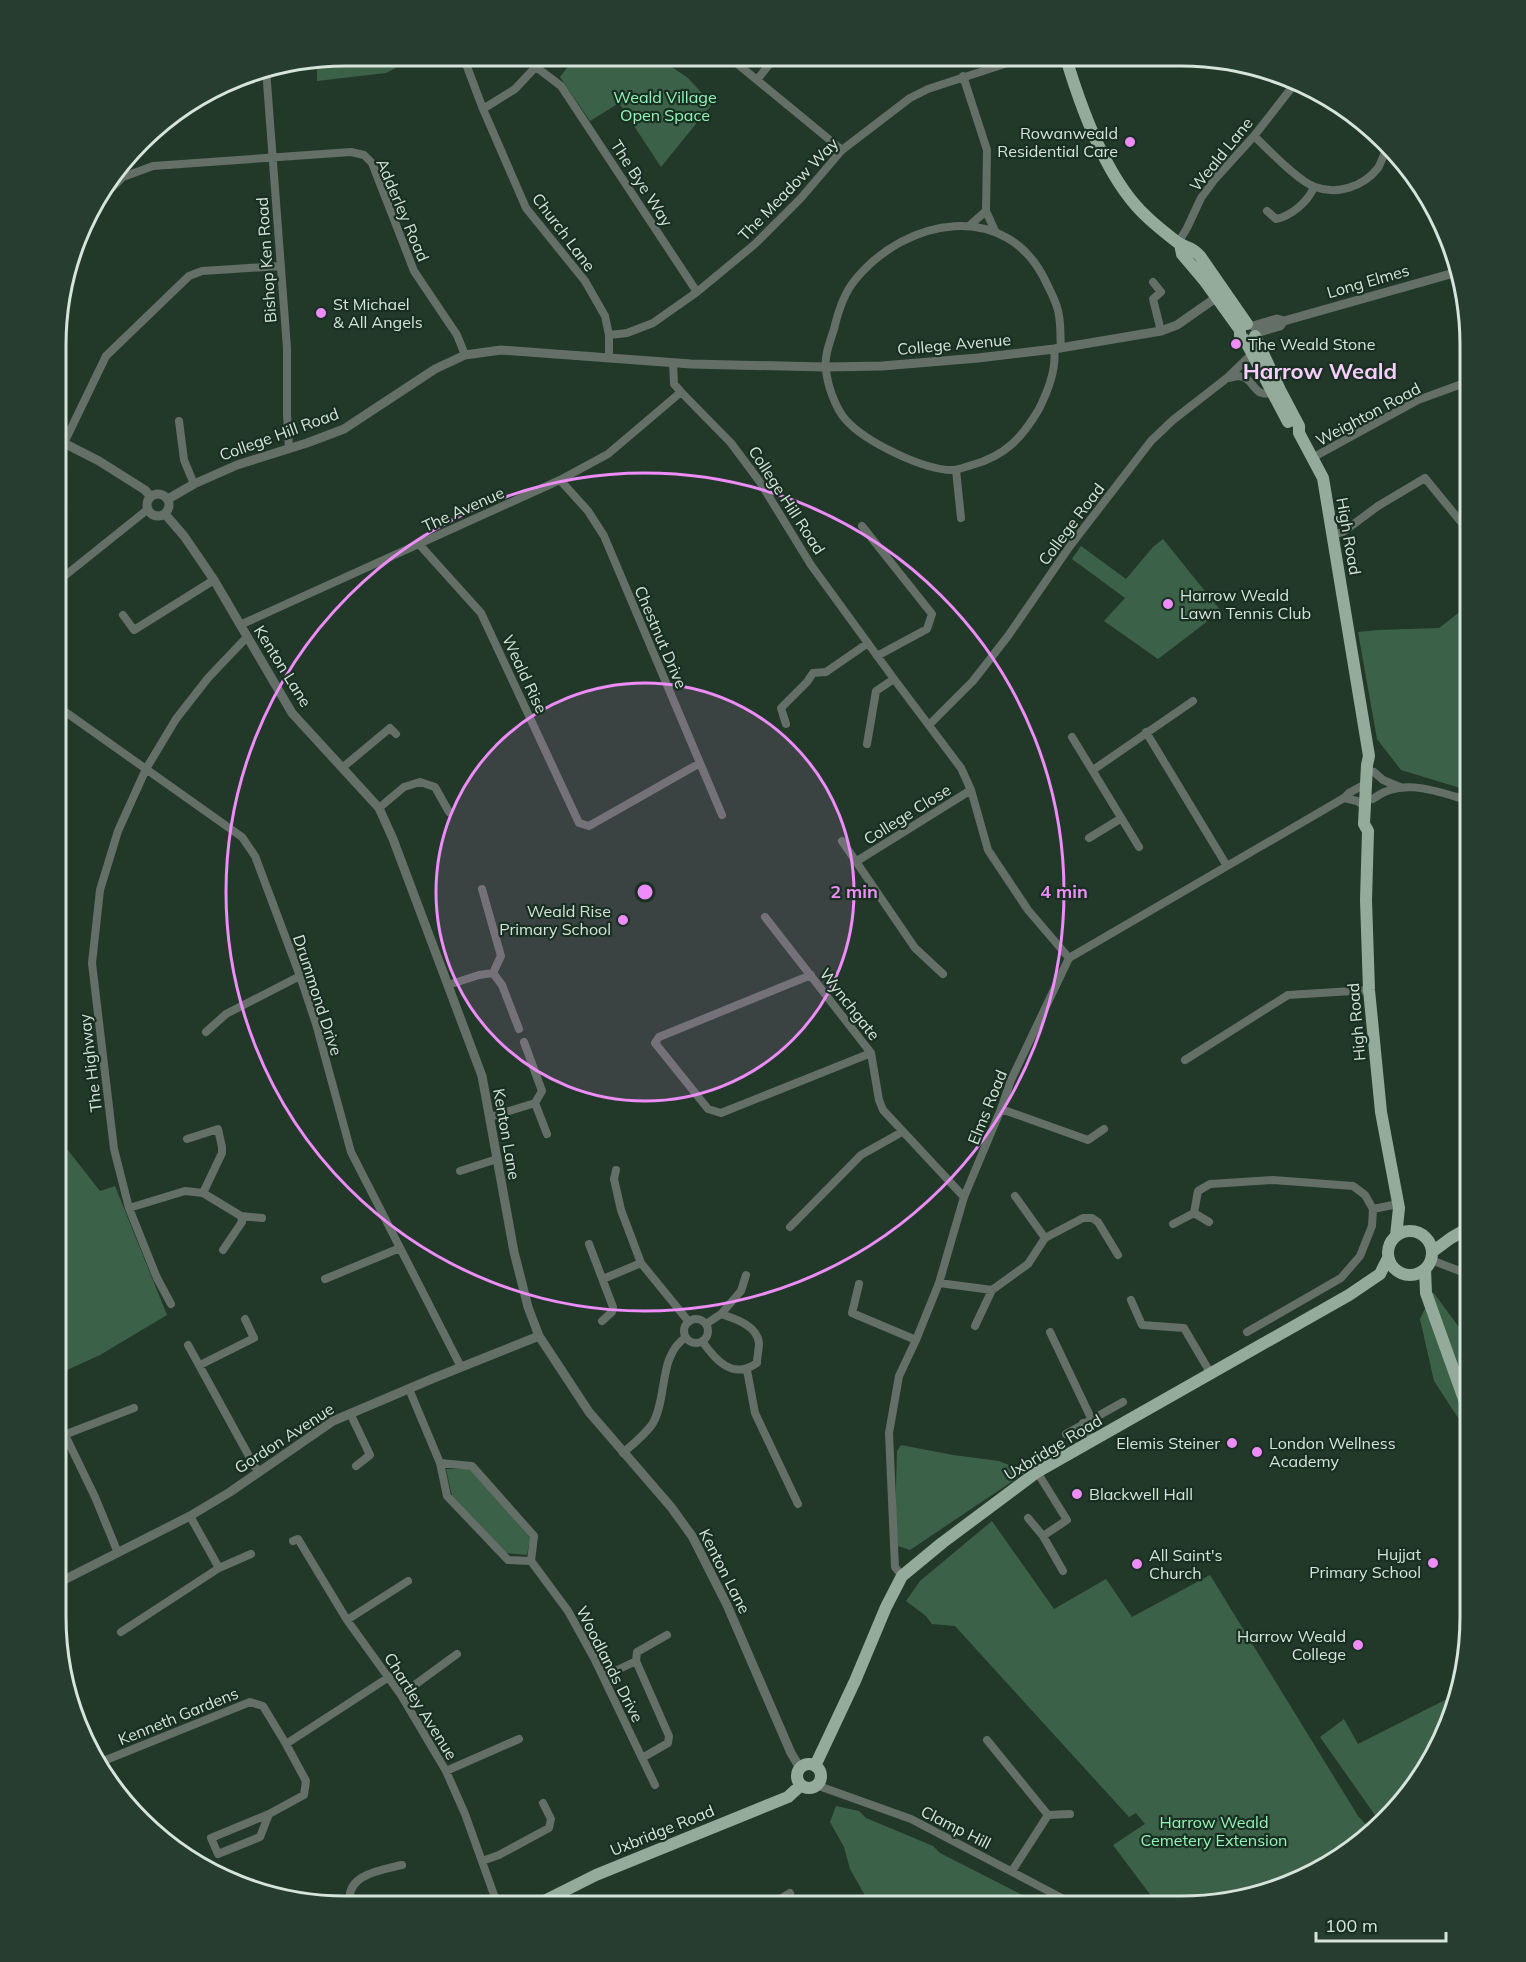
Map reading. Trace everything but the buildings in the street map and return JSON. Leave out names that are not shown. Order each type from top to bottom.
[{"type":"main road","name":"High Road","points":[[1069,66],[1088,120],[1115,177],[1144,215],[1179,244],[1192,247],[1200,256],[1220,295],[1249,332],[1292,430],[1299,433],[1323,478],[1369,756],[1366,783],[1372,824],[1368,831],[1366,900],[1369,990],[1381,1112],[1399,1206],[1396,1236]]},
{"type":"main road","name":"High Road","points":[[1249,332],[1252,354],[1276,392]]},
{"type":"main road","name":"High Road","points":[[1369,756],[1374,765],[1369,803]]},
{"type":"main road","name":"High Road","points":[[1399,1206],[1413,1232]]},
{"type":"main road","points":[[1426,1293],[1429,1261],[1426,1239],[1421,1234],[1413,1232],[1396,1236],[1391,1241],[1388,1248],[1390,1264],[1397,1272],[1412,1275],[1429,1261],[1451,1238],[1460,1233]]},
{"type":"main road","points":[[1426,1239],[1451,1238]]},
{"type":"main road","name":"Uxbridge Road","points":[[1380,1274],[1388,1258]]},
{"type":"main road","name":"Uxbridge Road","points":[[815,1766],[902,1576],[1037,1472],[1349,1295],[1380,1274],[1397,1272]]},
{"type":"main road","points":[[1412,1275],[1426,1293],[1460,1388]]},
{"type":"main road","points":[[805,1765],[815,1766],[820,1773],[820,1779],[816,1785],[808,1788],[801,1785],[797,1777],[800,1768],[805,1765]]},
{"type":"main road","name":"Uxbridge Road","points":[[554,1896],[596,1875],[788,1797],[801,1785]]},
{"type":"street","name":"Church Lane","points":[[467,66],[526,208],[585,281],[605,315],[609,335],[609,358]]},
{"type":"street","points":[[740,66],[843,150]]},
{"type":"street","points":[[757,80],[768,66]]},
{"type":"street","name":"The Meadow Way","points":[[609,335],[627,333],[652,323],[697,292],[755,244],[801,198],[843,150],[910,99],[928,89],[996,66]]},
{"type":"street","points":[[483,109],[515,89],[536,67]]},
{"type":"street","name":"The Bye Way","points":[[536,67],[561,86],[697,292]]},
{"type":"street","points":[[963,76],[987,150],[986,211],[995,231]]},
{"type":"street","name":"Bishop Ken Road","points":[[267,77],[286,348],[289,449]]},
{"type":"street","name":"Weald Lane","points":[[1179,244],[1201,198],[1291,88]]},
{"type":"street","points":[[1254,136],[1299,177],[1314,187],[1339,190],[1362,183],[1378,167],[1384,154]]},
{"type":"street","name":"Adderley Road","points":[[272,156],[351,152],[364,155],[372,164],[414,271],[457,336],[465,355]]},
{"type":"street","points":[[121,179],[144,168],[272,156]]},
{"type":"street","points":[[1267,211],[1276,219],[1285,218],[1310,197],[1314,187]]},
{"type":"street","points":[[970,225],[986,211]]},
{"type":"street","points":[[970,225],[995,231],[1023,248],[1040,269],[1060,316],[1058,348],[1045,398],[1029,425],[1010,448],[986,461],[956,470],[938,469],[899,455],[868,438],[845,418],[829,389],[825,367],[827,350],[839,310],[854,281],[869,265],[914,234],[970,225]]},
{"type":"street","points":[[66,432],[106,356],[189,276],[202,271],[280,266]]},
{"type":"street","name":"Long Elmes","points":[[1249,332],[1277,319],[1284,321],[1451,274]]},
{"type":"street","points":[[1153,282],[1161,292],[1153,299],[1161,331]]},
{"type":"street","name":"College Avenue","points":[[673,363],[825,367],[882,366],[1058,348],[1161,331],[1176,325],[1220,295]]},
{"type":"street","name":"College Hill Road","points":[[168,500],[194,484],[237,465],[344,429],[435,369],[465,355],[501,350],[673,363],[674,384],[731,443],[760,482],[812,565],[961,768],[971,790],[988,850],[1028,910],[1069,958]]},
{"type":"street","name":"College Road","points":[[929,726],[973,681],[1008,636],[1070,546],[1151,441],[1173,420],[1227,378],[1252,354]]},
{"type":"street","points":[[1227,378],[1239,376],[1246,379],[1260,393],[1276,392]]},
{"type":"street","name":"Weighton Road","points":[[1312,458],[1418,400],[1460,385]]},
{"type":"street","name":"The Avenue","points":[[240,625],[560,480],[608,454],[681,392]]},
{"type":"street","points":[[179,421],[184,460],[194,484]]},
{"type":"street","points":[[66,444],[99,461],[145,490],[150,496]]},
{"type":"street","points":[[956,470],[960,518]]},
{"type":"street","points":[[1333,535],[1343,532],[1378,506],[1425,478],[1460,521]]},
{"type":"street","name":"Chestnut Drive","points":[[560,480],[588,511],[604,536],[722,815]]},
{"type":"street","points":[[147,510],[156,516],[165,514],[170,506],[168,500],[160,494],[150,496]]},
{"type":"street","points":[[147,510],[150,496]]},
{"type":"street","points":[[66,575],[147,510]]},
{"type":"street","name":"Kenton Lane","points":[[165,514],[184,536],[214,580],[292,713],[379,808],[393,839],[482,1076],[522,1284],[539,1336],[575,1393],[623,1453],[671,1507],[692,1536],[727,1605],[791,1753],[800,1768]]},
{"type":"street","points":[[862,526],[932,614],[927,629],[877,656]]},
{"type":"street","name":"Weald Rise","points":[[418,543],[481,613],[579,823],[589,826],[700,763]]},
{"type":"street","points":[[123,615],[134,630],[214,580]]},
{"type":"street","name":"The Highway","points":[[171,1304],[157,1278],[129,1208],[114,1149],[92,963],[100,890],[118,831],[146,769],[176,719],[208,678],[247,637]]},
{"type":"street","points":[[786,724],[781,708],[813,673],[826,672],[868,643]]},
{"type":"street","points":[[867,744],[876,691],[894,679]]},
{"type":"street","points":[[1093,770],[1193,701]]},
{"type":"street","name":"Drummond Drive","points":[[66,712],[242,837],[255,856],[316,1024],[351,1152],[461,1367]]},
{"type":"street","points":[[342,768],[390,728],[396,734]]},
{"type":"street","points":[[1146,732],[1227,866]]},
{"type":"street","points":[[1072,736],[1138,847]]},
{"type":"street","points":[[1374,772],[1383,780],[1400,787],[1432,790],[1460,798]]},
{"type":"street","points":[[379,808],[404,787],[420,782],[435,787],[449,812]]},
{"type":"street","points":[[1069,958],[1366,783]]},
{"type":"street","points":[[1344,798],[1369,803],[1382,791],[1400,787]]},
{"type":"street","name":"College Close","points":[[857,861],[971,790]]},
{"type":"street","points":[[1089,838],[1120,819]]},
{"type":"street","name":"College Close","points":[[842,841],[915,948],[943,974]]},
{"type":"street","points":[[482,889],[501,956],[493,973]]},
{"type":"street","name":"Wynchgate","points":[[765,917],[871,1053],[879,1100],[883,1110],[964,1197]]},
{"type":"street","name":"Elms Road","points":[[902,1576],[894,1567],[889,1433],[899,1376],[939,1283],[964,1197],[1011,1080],[1069,958]]},
{"type":"street","points":[[448,985],[493,973]]},
{"type":"street","points":[[493,973],[502,985],[519,1029]]},
{"type":"street","points":[[207,1032],[226,1014],[300,975]]},
{"type":"street","points":[[810,975],[659,1037],[655,1043],[708,1109],[721,1113],[871,1053]]},
{"type":"street","points":[[1185,1060],[1288,995],[1369,990]]},
{"type":"street","points":[[524,1042],[542,1091],[536,1103],[547,1134]]},
{"type":"street","points":[[490,1117],[536,1103]]},
{"type":"street","points":[[1001,1109],[1088,1140],[1104,1130]]},
{"type":"street","points":[[187,1139],[218,1129],[222,1153],[203,1193]]},
{"type":"street","points":[[790,1227],[861,1155],[902,1132]]},
{"type":"street","points":[[460,1171],[497,1159]]},
{"type":"street","points":[[616,1170],[614,1179],[621,1210],[641,1263],[689,1322]]},
{"type":"street","points":[[1173,1224],[1194,1212],[1198,1191],[1210,1184],[1273,1180],[1353,1186],[1365,1195],[1373,1209],[1372,1226],[1360,1256],[1341,1278],[1247,1332]]},
{"type":"street","points":[[129,1208],[185,1191],[203,1193],[241,1216],[262,1218]]},
{"type":"street","points":[[1015,1196],[1045,1238]]},
{"type":"street","points":[[1373,1209],[1399,1206]]},
{"type":"street","points":[[1194,1212],[1209,1222]]},
{"type":"street","points":[[223,1250],[243,1222],[241,1216]]},
{"type":"street","points":[[975,1326],[992,1290],[1028,1264],[1045,1238],[1080,1219],[1092,1218],[1098,1222],[1118,1255]]},
{"type":"street","points":[[590,1244],[613,1307],[612,1312],[602,1321]]},
{"type":"street","points":[[325,1278],[400,1248]]},
{"type":"street","points":[[1429,1261],[1460,1271]]},
{"type":"street","points":[[603,1280],[641,1263]]},
{"type":"street","points":[[706,1324],[721,1314],[741,1291],[746,1275]]},
{"type":"street","points":[[939,1283],[992,1290]]},
{"type":"street","points":[[859,1284],[852,1313],[916,1340]]},
{"type":"street","points":[[1131,1300],[1142,1325],[1184,1328],[1211,1374]]},
{"type":"street","points":[[702,1341],[719,1362],[735,1370],[747,1370],[757,1363],[759,1342],[753,1330],[740,1321],[721,1314]]},
{"type":"street","points":[[200,1365],[254,1338],[245,1319]]},
{"type":"street","points":[[700,1320],[706,1324],[708,1335],[702,1341],[692,1342],[686,1337],[685,1329],[689,1322],[700,1320]]},
{"type":"street","points":[[1256,1327],[1265,1343]]},
{"type":"street","points":[[1050,1332],[1091,1418]]},
{"type":"street","name":"Gordon Avenue","points":[[66,1579],[190,1516],[333,1421],[539,1336]]},
{"type":"street","points":[[623,1453],[654,1421],[667,1364],[686,1337]]},
{"type":"street","points":[[188,1345],[255,1467],[260,1471]]},
{"type":"street","points":[[747,1370],[755,1413],[798,1504]]},
{"type":"street","points":[[409,1389],[440,1463],[447,1496],[508,1560],[531,1561],[534,1536],[472,1466],[440,1463]]},
{"type":"street","points":[[1066,1434],[1123,1402]]},
{"type":"street","points":[[66,1435],[134,1407]]},
{"type":"street","points":[[350,1413],[370,1455],[356,1466]]},
{"type":"street","points":[[1083,1423],[1093,1441]]},
{"type":"street","points":[[66,1437],[95,1497],[118,1553]]},
{"type":"street","points":[[1037,1472],[1068,1520],[1043,1536]]},
{"type":"street","points":[[190,1516],[219,1568]]},
{"type":"street","points":[[1028,1518],[1043,1536],[1063,1571]]},
{"type":"street","name":"Chartley Avenue","points":[[293,1541],[298,1539],[347,1620],[401,1695],[446,1771],[465,1814],[494,1896]]},
{"type":"street","points":[[121,1632],[219,1568],[251,1554]]},
{"type":"street","name":"Woodlands Drive","points":[[531,1561],[568,1611],[594,1658],[655,1785]]},
{"type":"street","points":[[347,1620],[408,1581]]},
{"type":"street","points":[[642,1758],[668,1743],[669,1736],[636,1661],[637,1652],[667,1635]]},
{"type":"street","points":[[401,1695],[457,1654]]},
{"type":"street","points":[[603,1677],[636,1661]]},
{"type":"street","points":[[286,1744],[388,1677]]},
{"type":"street","name":"Kenneth Gardens","points":[[105,1760],[250,1702],[263,1706],[306,1781],[304,1795],[269,1814]]},
{"type":"street","points":[[446,1771],[519,1739]]},
{"type":"street","points":[[987,1740],[1048,1815]]},
{"type":"street","name":"Clamp Hill","points":[[816,1785],[911,1819],[1058,1896]]},
{"type":"street","points":[[482,1862],[549,1828],[551,1819],[543,1803]]},
{"type":"street","points":[[269,1814],[260,1837],[218,1854],[210,1838],[269,1814]]},
{"type":"street","points":[[1048,1815],[1070,1814]]},
{"type":"street","points":[[1012,1871],[1048,1815]]},
{"type":"street","points":[[349,1896],[354,1882],[372,1873],[402,1865]]},
{"type":"street","points":[[785,1896],[790,1893]]},
{"type":"green space","points":[[396,66],[396,68],[386,73],[317,81],[317,68]]},
{"type":"green space","name":"Weald Village Open Space","points":[[568,66],[671,66],[688,78],[712,104],[661,167],[619,103],[590,121],[560,77]]},
{"type":"green space","name":"Harrow Weald Lawn Tennis Club","points":[[1163,539],[1221,611],[1158,659],[1104,621],[1125,598],[1072,559],[1081,546],[1126,579],[1153,547]]},
{"type":"green space","points":[[1460,612],[1460,788],[1401,770],[1377,739],[1358,632],[1439,628]]},
{"type":"green space","points":[[66,1148],[100,1191],[115,1186],[167,1315],[100,1355],[66,1370]]},
{"type":"green space","points":[[1433,1292],[1460,1329],[1460,1421],[1434,1381],[1420,1319]]},
{"type":"green space","points":[[901,1445],[999,1461],[1026,1472],[910,1550],[898,1546],[895,1521],[897,1451]]},
{"type":"green space","points":[[446,1469],[471,1469],[530,1538],[527,1555],[504,1553],[452,1496]]},
{"type":"green space","name":"Harrow Weald Cemetery Extension","points":[[992,1521],[1054,1609],[1106,1579],[1132,1617],[1210,1575],[1358,1816],[1367,1825],[1321,1859],[1288,1875],[1253,1887],[1218,1894],[1151,1896],[1113,1845],[1145,1824],[1136,1813],[1129,1817],[955,1626],[932,1624],[926,1616],[906,1601],[920,1581]]},
{"type":"green space","points":[[1448,1699],[1439,1724],[1423,1757],[1391,1801],[1376,1816],[1320,1737],[1344,1719],[1358,1744]]},
{"type":"green space","points":[[836,1806],[859,1811],[866,1818],[933,1846],[940,1853],[1024,1896],[865,1896],[850,1869],[844,1847],[830,1822]]},
{"type":"place","name":"Rowanweald Residential Care","points":[[1130,142]]},
{"type":"place","name":"St Michael & All Angels","points":[[321,313]]},
{"type":"place","name":"The Weald Stone","points":[[1236,344]]},
{"type":"place","name":"Harrow Weald Lawn Tennis Club","points":[[1168,604]]},
{"type":"place","name":"Weald Rise Primary School","points":[[623,920]]},
{"type":"place","name":"Elemis Steiner","points":[[1232,1443]]},
{"type":"place","name":"London Wellness Academy","points":[[1257,1452]]},
{"type":"place","name":"Blackwell Hall","points":[[1077,1494]]},
{"type":"place","name":"Hujjat Primary School","points":[[1433,1563]]},
{"type":"place","name":"All Saint's Church","points":[[1137,1564]]},
{"type":"place","name":"Harrow Weald College","points":[[1358,1645]]},
{"type":"district","name":"Harrow Weald","points":[[1320,371]]}]
